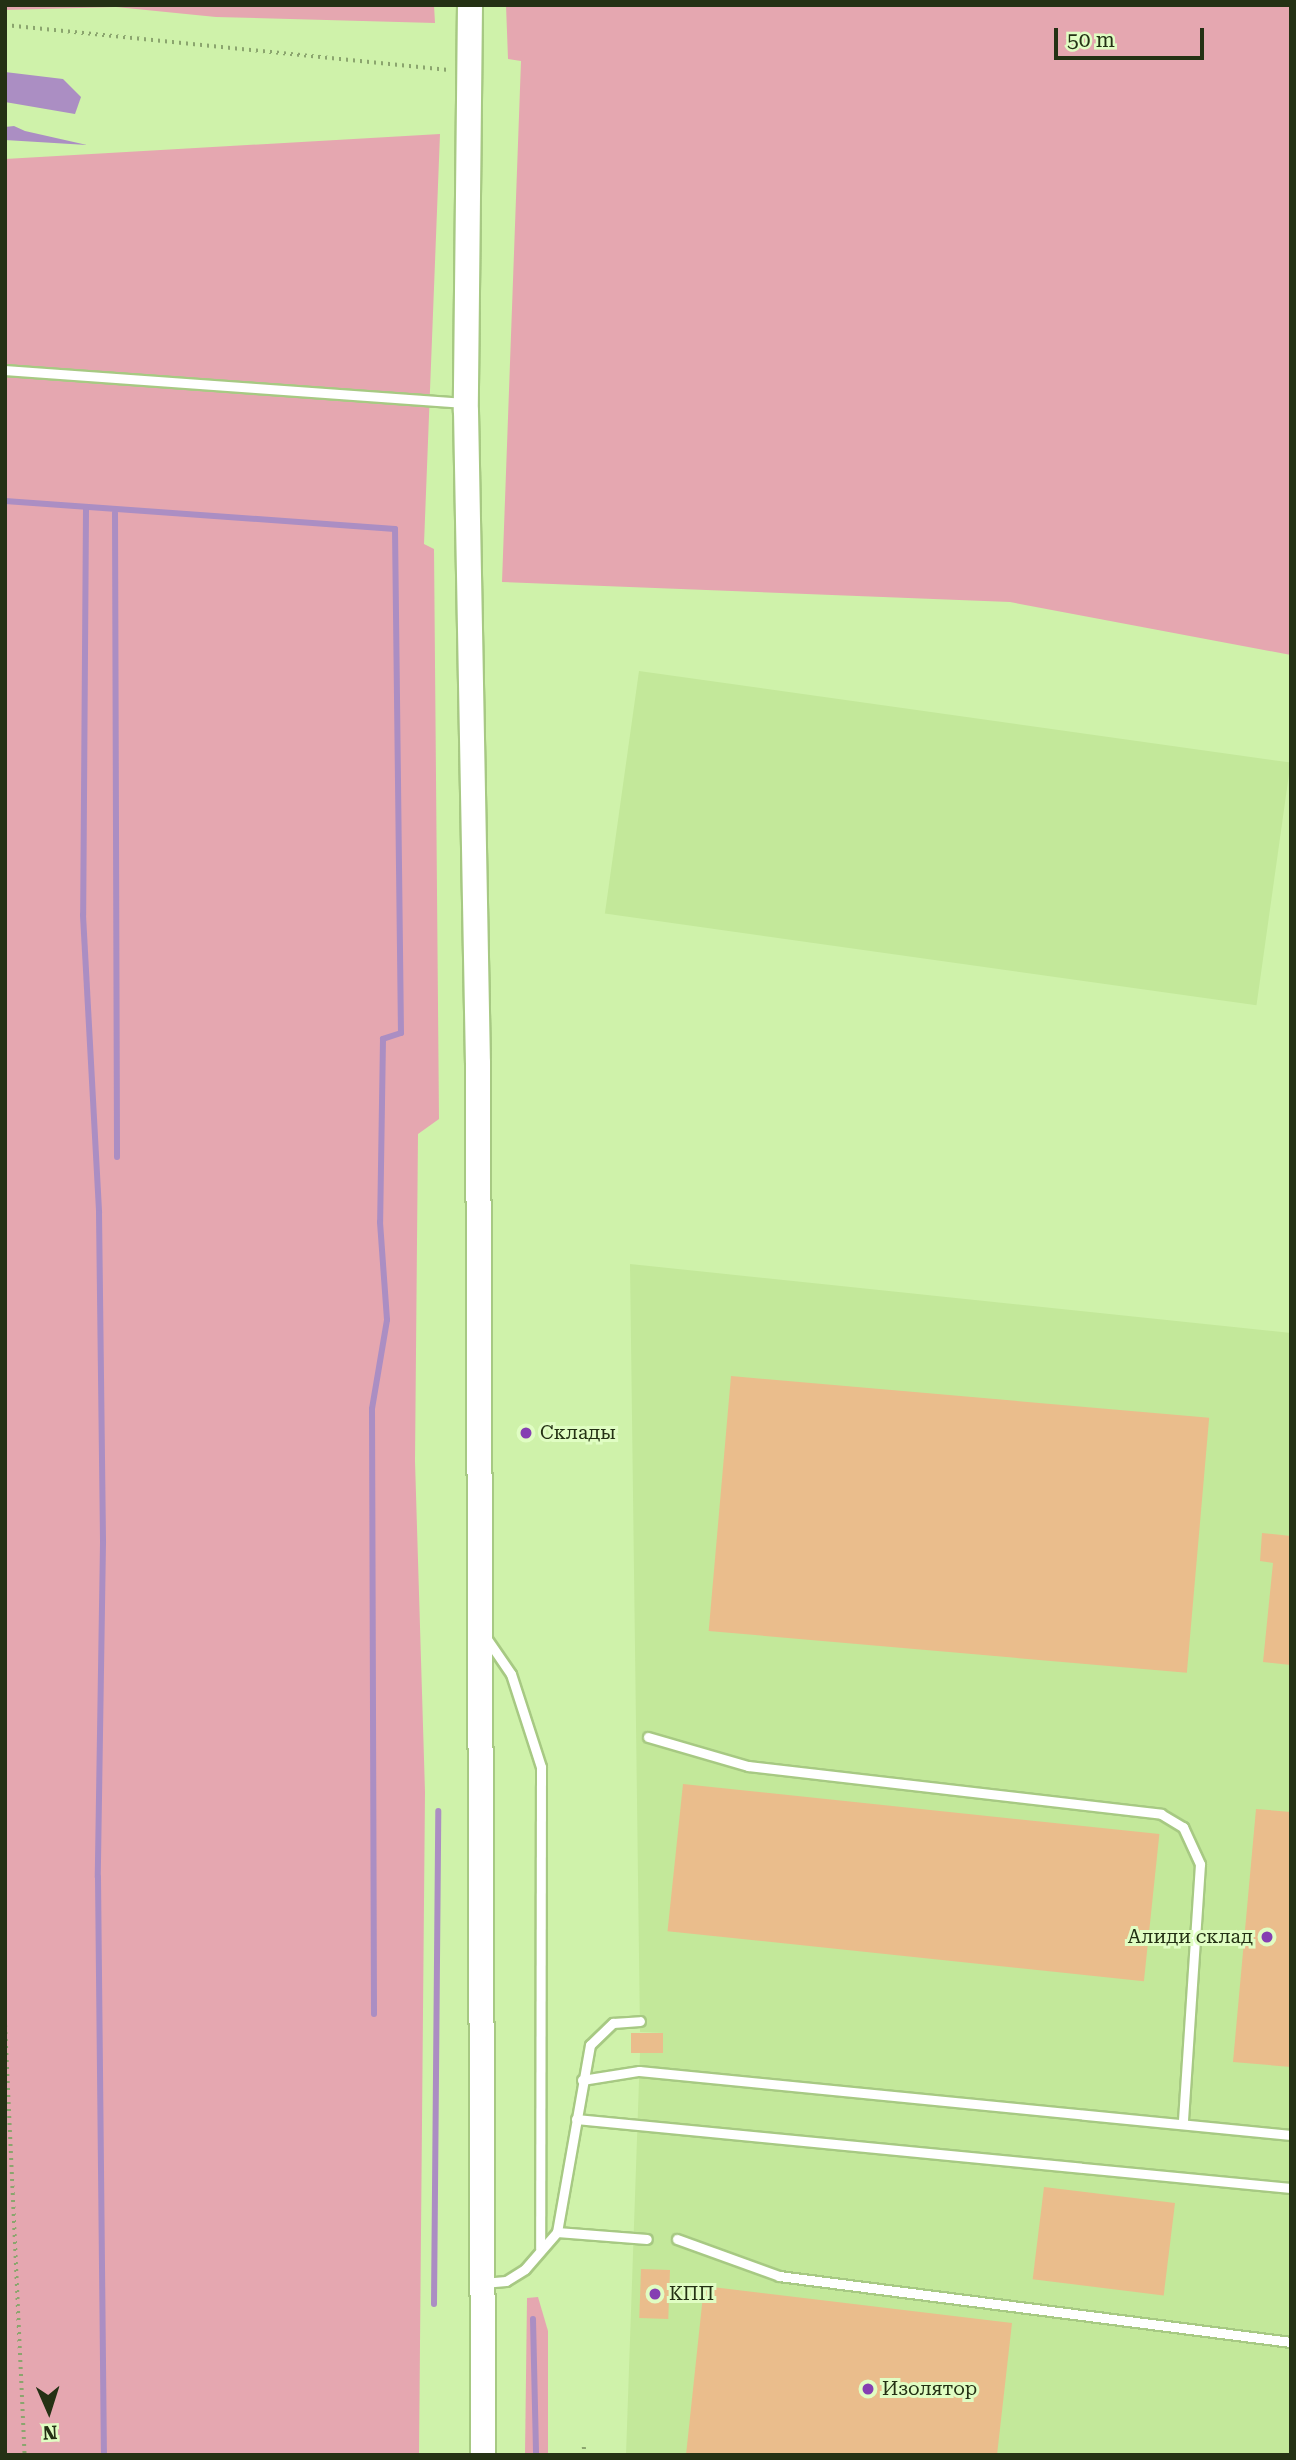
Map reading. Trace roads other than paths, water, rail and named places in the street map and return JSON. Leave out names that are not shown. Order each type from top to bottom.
[{"type":"main road","points":[[470,5],[466,403],[478,1063],[476,1624],[482,2455]]},
{"type":"lane","points":[[5,370],[466,403]]},
{"type":"lane","points":[[476,1624],[511,1674],[541,1767],[540,2248]]},
{"type":"lane","points":[[648,1737],[748,1766],[1161,1814],[1183,1827],[1200,1864],[1182,2120]]},
{"type":"lane","points":[[481,2283],[506,2281],[556,2232],[590,2045],[613,2023],[640,2021]]},
{"type":"lane","points":[[582,2080],[639,2071],[1182,2120],[1291,2135]]},
{"type":"lane","points":[[576,2119],[1291,2188]]},
{"type":"lane","points":[[556,2232],[647,2239]]},
{"type":"lane","points":[[677,2239],[779,2276],[1291,2342]]},
{"type":"waterway","points":[[5,501],[395,529],[401,1033],[383,1039],[380,1222],[387,1320],[372,1409],[374,2014]]},
{"type":"waterway","points":[[86,510],[83,915],[99,1213],[103,1543],[98,1877],[104,2455]]},
{"type":"waterway","points":[[115,513],[117,1157]]},
{"type":"waterway","points":[[434,2304],[438,1811]]},
{"type":"waterway","points":[[533,2319],[536,2455]]},
{"type":"place","name":"Склады","points":[[526,1433]]},
{"type":"place","name":"Алиди склад","points":[[1267,1937]]},
{"type":"place","name":"КПП","points":[[655,2294]]},
{"type":"place","name":"Изолятор","points":[[868,2389]]}]
